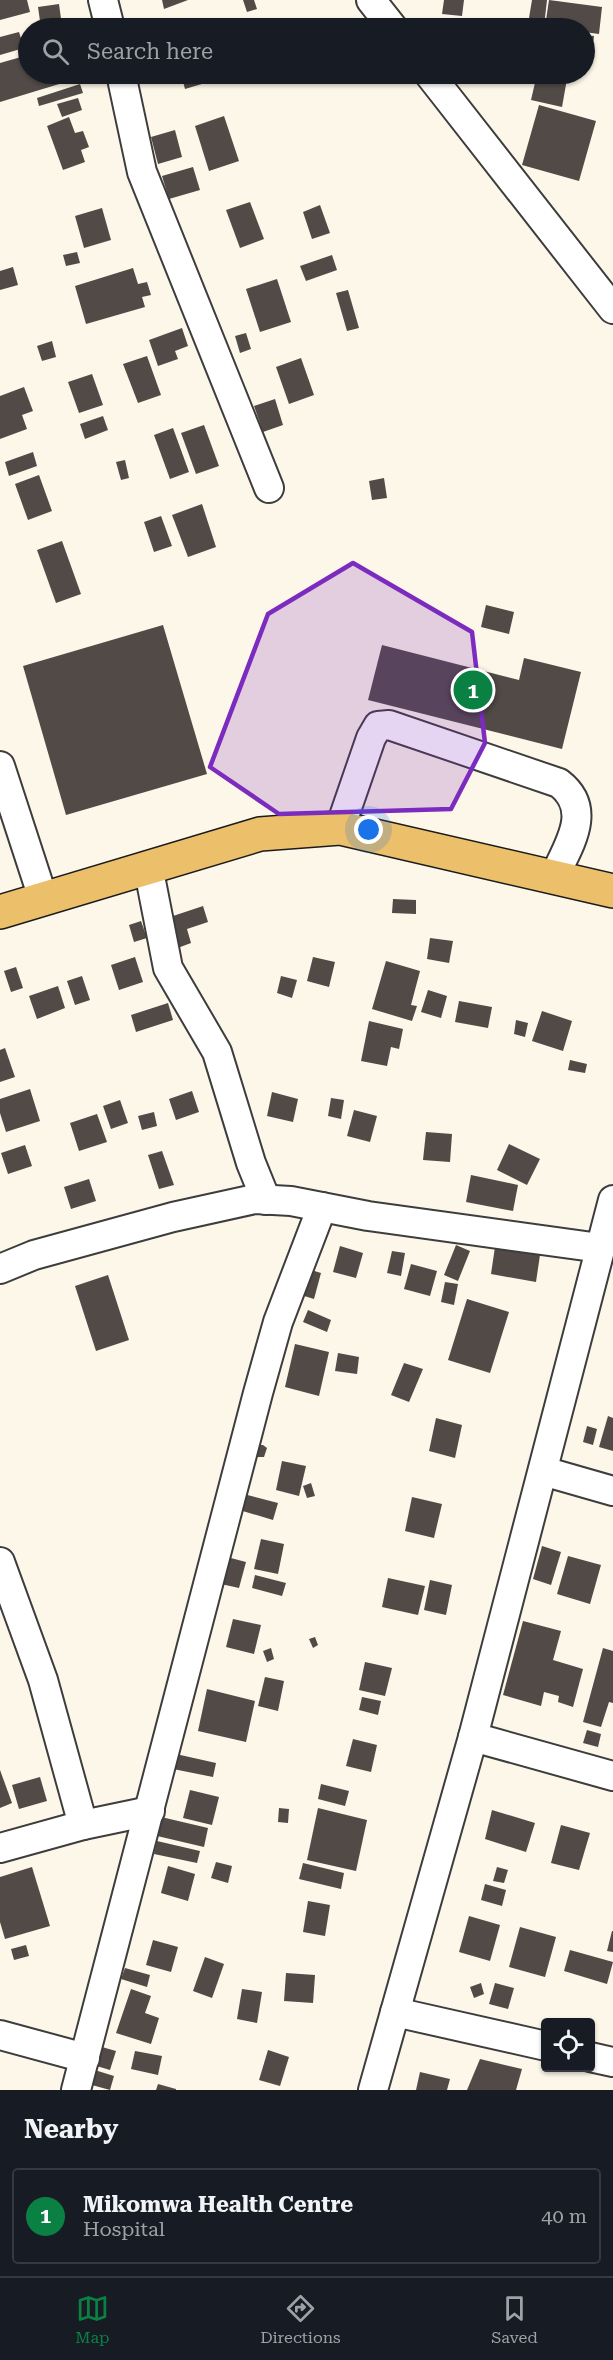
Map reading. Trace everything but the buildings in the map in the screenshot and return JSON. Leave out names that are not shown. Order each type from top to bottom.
[{"type":"main road","points":[[0,912],[260,834],[340,828],[613,891]]},
{"type":"street","points":[[103,0],[108,18]]},
{"type":"street","points":[[371,0],[385,18]]},
{"type":"street","points":[[123,84],[142,172],[269,488]]},
{"type":"street","points":[[437,84],[613,309]]},
{"type":"street","points":[[340,828],[371,738],[378,726],[390,725],[559,783],[567,790],[577,808],[577,822],[572,839],[554,877]]},
{"type":"street","points":[[0,766],[43,898]]},
{"type":"street","points":[[148,866],[168,968],[217,1052],[251,1163],[266,1200]]},
{"type":"street","points":[[0,1269],[34,1255],[173,1217],[255,1199],[291,1200],[368,1216],[600,1248]]},
{"type":"street","points":[[373,2090],[473,1737],[612,1206]]},
{"type":"street","points":[[76,2090],[258,1393],[278,1322],[322,1207]]},
{"type":"street","points":[[543,1471],[613,1491]]},
{"type":"street","points":[[0,1562],[43,1680],[83,1825]]},
{"type":"street","points":[[473,1737],[613,1776]]},
{"type":"street","points":[[0,1848],[83,1825],[150,1811]]},
{"type":"street","points":[[396,2012],[541,2045]]},
{"type":"street","points":[[0,2035],[85,2058]]},
{"type":"street","points":[[595,2058],[613,2062]]},
{"type":"highlighted area","points":[[353,563],[472,632],[485,743],[451,809],[279,814],[210,767],[268,614]]},
{"type":"place","name":"Mikomwa Health Centre","points":[[473,690]]}]
